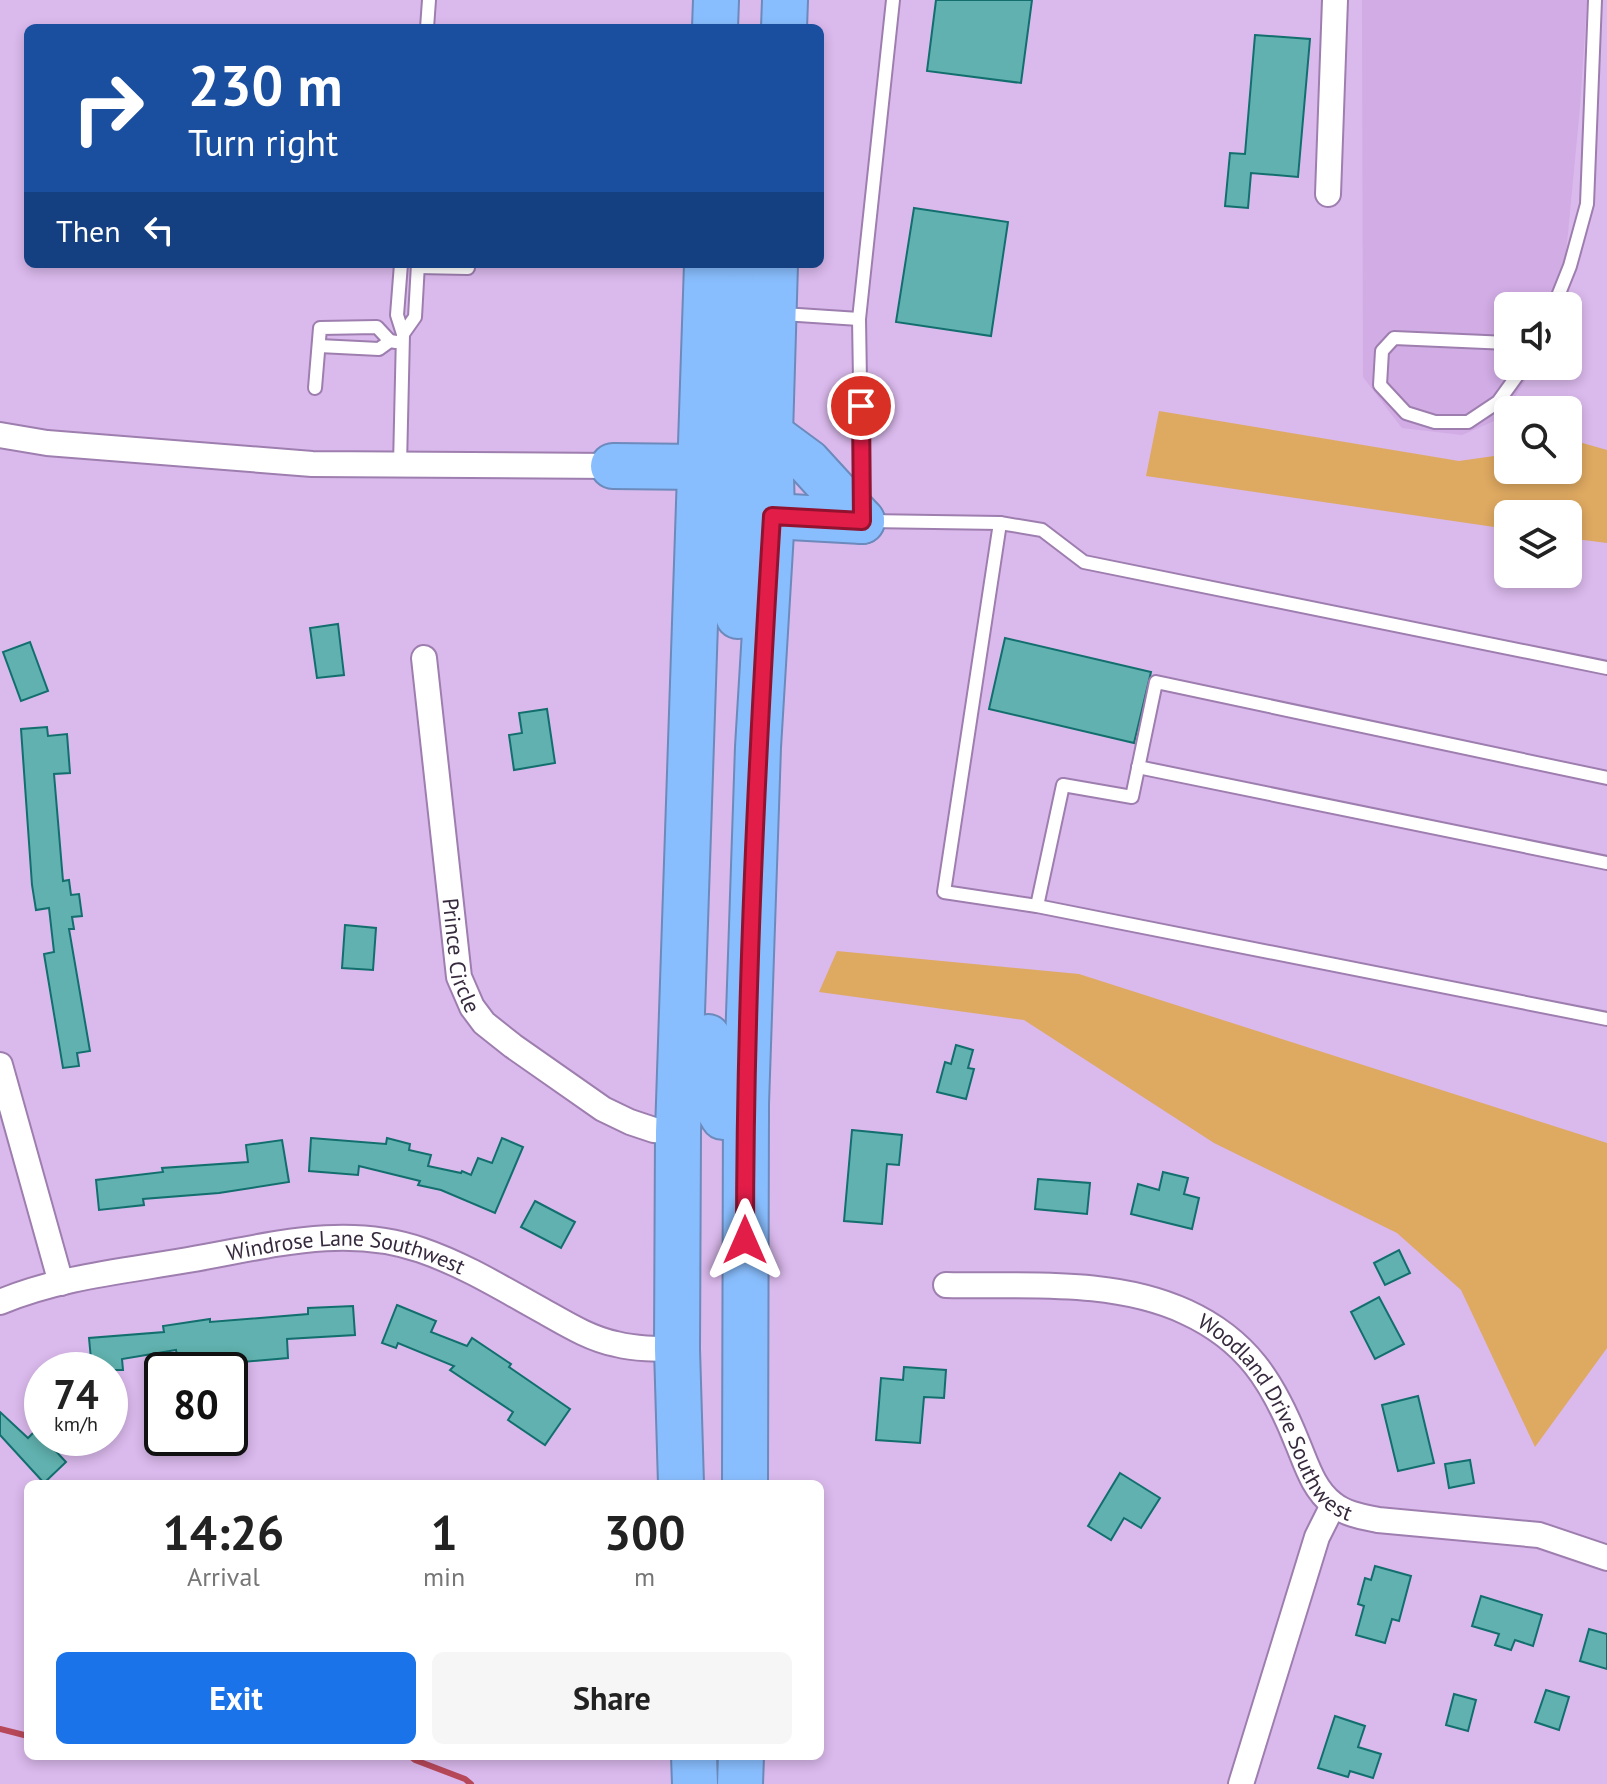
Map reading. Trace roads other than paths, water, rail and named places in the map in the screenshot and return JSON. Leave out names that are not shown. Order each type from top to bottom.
[{"type":"highway","points":[[715,24],[716,0]]},
{"type":"highway","points":[[756,24],[757,0]]},
{"type":"highway","points":[[784,24],[785,0]]},
{"type":"highway","points":[[681,1480],[677,1349],[678,1132],[707,268]]},
{"type":"highway","points":[[736,268],[742,457],[750,481],[772,516]]},
{"type":"highway","points":[[745,1480],[746,1117],[758,747],[772,516],[770,434],[775,268]]},
{"type":"highway","points":[[770,434],[808,462],[862,521]]},
{"type":"highway","points":[[613,466],[699,467]]},
{"type":"highway","points":[[613,466],[655,491],[697,525]]},
{"type":"highway","points":[[699,467],[732,519],[739,561],[735,732],[758,747]]},
{"type":"highway","points":[[772,516],[862,521]]},
{"type":"highway","points":[[684,943],[709,961],[707,1090],[723,1117],[746,1117]]},
{"type":"highway","points":[[694,1760],[695,1784]]},
{"type":"highway","points":[[740,1784],[741,1760]]},
{"type":"street","points":[[1328,194],[1335,0]]},
{"type":"street","points":[[0,435],[47,443],[312,464],[613,466]]},
{"type":"street","name":"Prince Circle","points":[[424,658],[459,977],[472,1007],[484,1023],[513,1046],[603,1109],[654,1130],[678,1132]]},
{"type":"street","points":[[0,1065],[61,1283]]},
{"type":"street","name":"Windrose Lane Southwest","points":[[0,1302],[24,1292],[61,1283],[290,1241],[343,1236],[379,1239],[420,1249],[460,1265],[577,1330],[615,1344],[677,1349]]},
{"type":"street","name":"Woodland Drive Southwest","points":[[946,1285],[1099,1288],[1150,1298],[1187,1312],[1218,1330],[1264,1374],[1282,1404],[1314,1483],[1333,1505],[1355,1515],[1378,1520],[1539,1535],[1607,1558]]},
{"type":"street","points":[[1241,1784],[1317,1537],[1333,1505]]},
{"type":"lane","points":[[427,24],[429,0]]},
{"type":"lane","points":[[893,0],[859,319],[862,521],[1000,523],[1042,530],[1084,562],[1607,668]]},
{"type":"lane","points":[[1560,292],[1587,204],[1595,0]]},
{"type":"lane","points":[[400,465],[397,315],[401,268]]},
{"type":"lane","points":[[319,346],[379,349],[399,339],[415,317],[418,268]]},
{"type":"lane","points":[[773,314],[859,319]]},
{"type":"lane","points":[[315,388],[320,328],[377,327],[399,339]]},
{"type":"lane","points":[[1494,342],[1394,338],[1382,351],[1380,385],[1406,413],[1435,422],[1468,422],[1498,402],[1514,380]]},
{"type":"lane","points":[[1000,523],[944,892],[1037,906],[1607,1019]]},
{"type":"lane","points":[[1037,906],[1063,785],[1132,797],[1156,682],[1607,778]]},
{"type":"lane","points":[[1138,767],[1607,863]]},
{"type":"waterway","points":[[0,1729],[24,1735]]},
{"type":"waterway","points":[[415,1760],[471,1784]]}]
